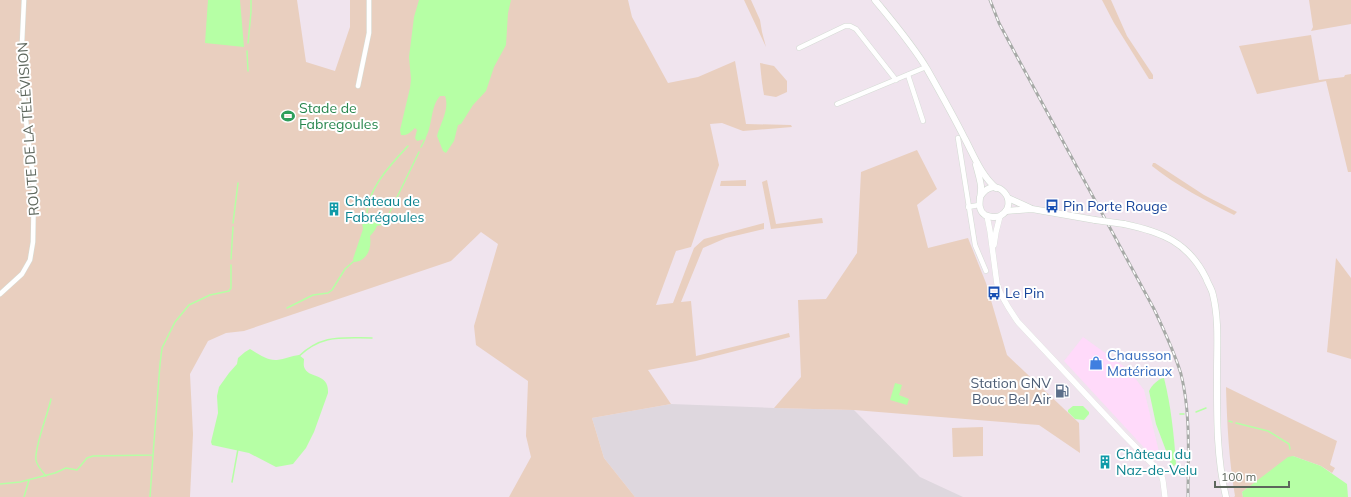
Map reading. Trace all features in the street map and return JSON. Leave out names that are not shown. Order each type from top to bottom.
[{"type":"main road","points":[[875,0],[926,68],[975,160],[988,180],[996,188],[1002,190],[1008,198],[1009,204],[1006,211],[995,218],[987,216],[982,212],[979,205],[981,188],[975,160]]},
{"type":"main road","points":[[980,197],[986,190],[996,188]]},
{"type":"main road","points":[[1008,198],[1032,209]]},
{"type":"main road","points":[[1006,211],[1032,209],[1146,229],[1164,235],[1186,250],[1199,264],[1213,293],[1216,325],[1220,465],[1226,497]]},
{"type":"street","name":"ROUTE DE LA TÉLÉVISION","points":[[0,294],[22,274],[30,260],[34,242],[34,185],[25,114],[22,71],[24,0]]},
{"type":"street","points":[[358,86],[369,33],[369,0]]},
{"type":"street","points":[[799,48],[845,26],[850,26],[856,29],[896,80]]},
{"type":"street","points":[[837,104],[926,68]]},
{"type":"street","points":[[908,75],[923,121]]},
{"type":"street","points":[[958,138],[975,245],[986,271]]},
{"type":"street","points":[[968,208],[979,205]]},
{"type":"street","points":[[987,216],[995,276],[999,292],[1018,322],[1161,473],[1164,481],[1165,497]]},
{"type":"street","points":[[993,259],[996,232],[1000,216]]},
{"type":"shaded area","points":[[0,0],[297,0],[306,62],[335,71],[350,27],[350,0],[628,0],[632,17],[668,83],[698,77],[735,61],[746,124],[791,125],[792,127],[743,131],[722,123],[710,124],[719,165],[691,247],[676,251],[656,305],[673,303],[694,248],[704,239],[764,223],[764,229],[726,238],[703,248],[681,302],[691,301],[696,356],[789,333],[790,337],[696,361],[648,370],[671,404],[592,418],[604,458],[635,497],[509,497],[531,457],[526,436],[528,381],[476,345],[474,326],[498,244],[481,232],[451,261],[244,331],[226,333],[208,341],[190,374],[193,434],[190,497],[0,497]]},
{"type":"shaded area","points":[[208,0],[240,0],[244,47],[205,43]]},
{"type":"shaded area","points":[[419,0],[511,0],[508,13],[506,45],[494,67],[486,91],[473,105],[461,124],[458,125],[454,141],[446,153],[443,151],[437,136],[446,106],[445,96],[440,96],[437,100],[428,134],[425,139],[417,141],[415,138],[417,130],[415,128],[405,135],[401,135],[400,130],[410,88],[411,79],[409,57],[414,17]]},
{"type":"shaded area","points":[[744,0],[751,0],[760,20],[766,47]]},
{"type":"shaded area","points":[[1102,0],[1111,0],[1127,36],[1153,75],[1153,79],[1149,79],[1114,23]]},
{"type":"shaded area","points":[[1309,0],[1351,0],[1351,24],[1311,31],[1313,27]]},
{"type":"shaded area","points":[[1311,35],[1319,80],[1344,77],[1345,75],[1351,74],[1351,172],[1348,172],[1326,81],[1257,94],[1239,46]]},
{"type":"shaded area","points":[[760,63],[774,66],[787,81],[787,92],[776,97],[764,95]]},
{"type":"shaded area","points":[[917,150],[937,189],[917,205],[928,248],[968,238],[986,283],[1007,355],[1079,423],[1080,453],[1039,425],[854,410],[774,408],[801,377],[798,300],[826,299],[857,253],[861,172]]},
{"type":"shaded area","points":[[1153,163],[1204,195],[1237,212],[1234,215],[1192,193],[1152,166]]},
{"type":"shaded area","points":[[746,180],[746,186],[720,186],[721,181]]},
{"type":"shaded area","points":[[767,180],[776,224],[822,218],[823,223],[771,229],[762,182]]},
{"type":"shaded area","points":[[367,215],[374,217],[378,223],[370,236],[368,254],[359,261],[354,262],[353,259],[363,229],[362,223]]},
{"type":"shaded area","points":[[1336,258],[1351,278],[1351,359],[1327,352]]},
{"type":"shaded area","name":"Chausson Matériaux","points":[[1083,337],[1129,370],[1144,390],[1159,452],[1149,453],[1064,361]]},
{"type":"shaded area","points":[[250,349],[263,357],[274,360],[299,355],[304,359],[305,369],[311,374],[323,379],[328,387],[328,393],[314,432],[306,448],[293,464],[276,467],[249,453],[212,445],[211,442],[218,413],[217,396],[219,387],[237,364],[238,358]]},
{"type":"shaded area","points":[[1164,378],[1169,399],[1173,431],[1176,464],[1174,466],[1171,464],[1156,424],[1149,391],[1155,383]]},
{"type":"shaded area","points":[[895,383],[902,385],[899,395],[909,399],[907,405],[890,400]]},
{"type":"shaded area","points":[[1226,387],[1337,441],[1330,465],[1335,468],[1332,473],[1321,466],[1293,456],[1242,492],[1243,497],[1234,497]]},
{"type":"shaded area","points":[[671,404],[854,410],[920,477],[963,497],[635,497],[604,458],[592,418]]},
{"type":"shaded area","points":[[1073,406],[1083,406],[1089,414],[1084,420],[1075,419],[1068,412],[1068,410]]},
{"type":"shaded area","points":[[983,427],[983,456],[953,457],[952,428]]},
{"type":"shaded area","points":[[1293,456],[1321,466],[1347,484],[1348,497],[1243,497],[1242,492],[1288,457]]},
{"type":"waterway","points":[[248,43],[251,0]]},
{"type":"waterway","points":[[247,51],[248,71]]},
{"type":"waterway","points":[[421,147],[425,139]]},
{"type":"waterway","points":[[367,217],[368,207],[375,187],[387,169],[408,146]]},
{"type":"waterway","points":[[377,225],[384,224],[419,152]]},
{"type":"waterway","points":[[233,223],[238,183]]},
{"type":"waterway","points":[[231,259],[233,227]]},
{"type":"waterway","points":[[287,308],[313,295],[328,293],[332,290],[345,269],[354,261]]},
{"type":"waterway","points":[[0,484],[20,482],[55,473],[66,468],[77,470],[87,458],[93,456],[153,455],[162,348],[175,322],[189,305],[210,295],[229,291],[231,288],[231,265]]},
{"type":"waterway","points":[[298,357],[315,344],[324,341],[341,338],[372,338]]},
{"type":"waterway","points":[[46,476],[37,464],[36,455],[39,439],[51,399]]},
{"type":"waterway","points":[[1196,412],[1206,408]]},
{"type":"waterway","points":[[1236,423],[1268,431],[1289,444],[1290,449]]},
{"type":"waterway","points":[[232,482],[238,449]]},
{"type":"waterway","points":[[150,497],[153,455]]},
{"type":"waterway","points":[[24,497],[29,480]]},
{"type":"railway","points":[[990,0],[999,23],[1154,309],[1172,349],[1181,374],[1188,420],[1188,497]]},
{"type":"place","name":"Stade de Fabregoules","points":[[288,116]]},
{"type":"place","name":"Pin Porte Rouge","points":[[1052,206]]},
{"type":"place","name":"Château de Fabrégoules","points":[[334,209]]},
{"type":"place","name":"Le Pin","points":[[994,293]]},
{"type":"place","name":"Chausson Matériaux","points":[[1096,363]]},
{"type":"place","name":"Station GNV Bouc Bel Air","points":[[1062,391]]},
{"type":"place","name":"Château du Naz-de-Velu","points":[[1105,462]]}]
